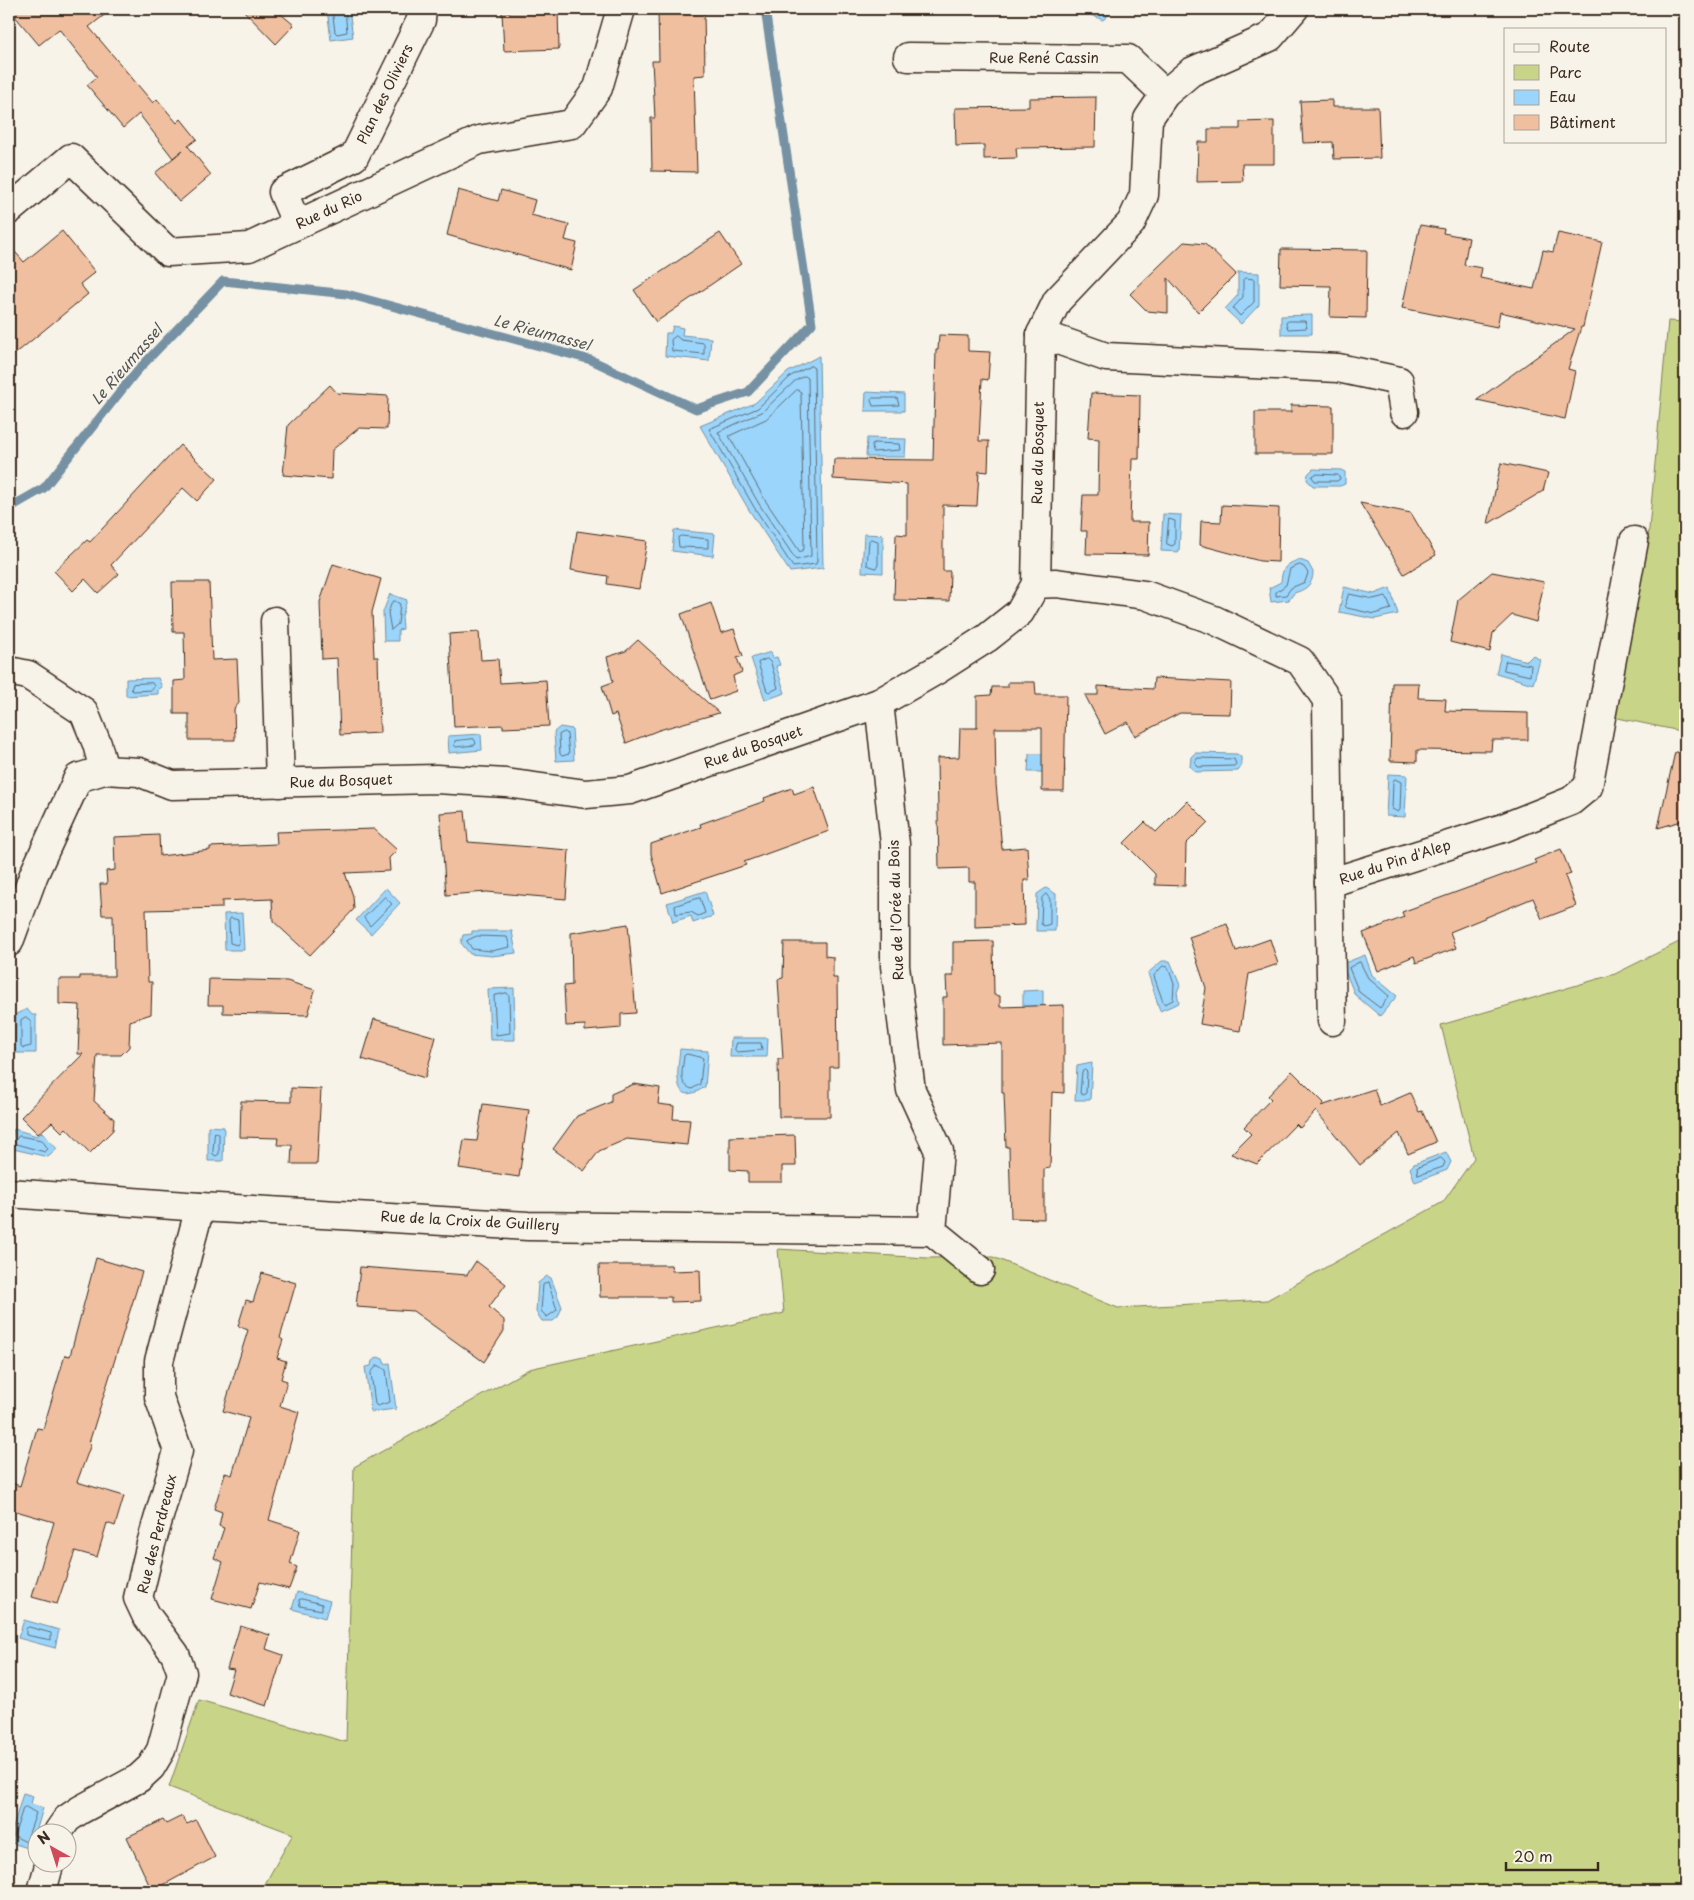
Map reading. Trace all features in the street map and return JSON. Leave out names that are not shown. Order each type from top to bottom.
[{"type":"street","name":"Plan des Oliviers","points":[[297,225],[283,192],[354,157],[421,20],[422,9]]},
{"type":"street","name":"Rue du Rio","points":[[9,210],[71,158],[168,252],[249,247],[479,140],[572,124],[598,88],[621,9]]},
{"type":"street","name":"Rue du Bosquet","points":[[9,942],[34,874],[78,778],[104,770],[139,772],[172,785],[436,779],[506,783],[586,794],[630,790],[879,703],[987,638],[1020,612],[1036,584],[1041,334],[1057,301],[1131,223],[1144,195],[1148,120],[1165,94],[1191,72],[1270,37],[1294,9]]},
{"type":"street","name":"Rue René Cassin","points":[[908,57],[1128,59],[1165,94]]},
{"type":"street","points":[[1041,334],[1106,358],[1338,368],[1399,381],[1404,412]]},
{"type":"street","name":"Rue du Pin d'Alep","points":[[1036,584],[1056,583],[1145,595],[1214,620],[1300,661],[1327,700],[1329,883],[1503,828],[1571,801],[1588,787],[1634,541]]},
{"type":"street","points":[[275,621],[280,783]]},
{"type":"street","points":[[9,671],[28,675],[84,712],[97,744],[104,770]]},
{"type":"street","name":"Rue de l'Orée du Bois","points":[[879,703],[895,844],[895,966],[911,1090],[940,1151],[932,1231]]},
{"type":"street","points":[[1329,883],[1332,1021]]},
{"type":"street","name":"Rue de la Croix de Guillery","points":[[9,1193],[200,1207],[528,1226],[932,1231]]},
{"type":"street","name":"Rue des Perdreaux","points":[[65,1822],[80,1810],[139,1778],[151,1767],[161,1750],[182,1673],[175,1654],[146,1615],[138,1598],[151,1544],[178,1451],[158,1397],[159,1361],[200,1207]]},
{"type":"street","points":[[932,1231],[980,1270]]},
{"type":"street","points":[[42,1891],[47,1872]]},
{"type":"green space","points":[[1668,321],[1685,322],[1685,732],[1613,717],[1648,540]]},
{"type":"green space","points":[[1685,939],[1685,1891],[261,1891],[293,1834],[169,1787],[199,1700],[346,1742],[354,1467],[529,1369],[784,1313],[778,1249],[927,1258],[993,1257],[1118,1308],[1267,1300],[1443,1202],[1474,1158],[1441,1025],[1615,974]]},
{"type":"water","points":[[327,9],[349,9],[353,37],[331,40]]},
{"type":"water","points":[[1090,9],[1115,9],[1103,20],[1091,15]]},
{"type":"water","points":[[1238,272],[1259,273],[1259,305],[1241,324],[1225,309],[1238,295]]},
{"type":"water","points":[[1312,315],[1312,334],[1281,334],[1281,316]]},
{"type":"water","points":[[673,326],[683,328],[682,335],[711,338],[709,361],[665,356],[666,333],[671,333]]},
{"type":"water","points":[[819,356],[823,568],[790,572],[749,510],[700,426],[755,403],[788,372]]},
{"type":"water","points":[[866,392],[904,394],[904,411],[865,411]]},
{"type":"water","points":[[867,438],[906,439],[905,457],[866,457]]},
{"type":"water","points":[[1313,469],[1341,470],[1345,472],[1345,484],[1340,486],[1313,486],[1307,480],[1308,474]]},
{"type":"water","points":[[1163,514],[1181,515],[1179,552],[1161,551]]},
{"type":"water","points":[[674,530],[715,534],[713,556],[672,551]]},
{"type":"water","points":[[864,534],[883,535],[883,573],[862,572]]},
{"type":"water","points":[[1300,560],[1308,563],[1313,572],[1310,584],[1294,593],[1289,600],[1271,602],[1269,588],[1281,582],[1282,573],[1288,565]]},
{"type":"water","points":[[1344,587],[1374,594],[1390,588],[1398,614],[1375,619],[1339,612]]},
{"type":"water","points":[[390,594],[407,600],[402,616],[403,629],[398,630],[398,641],[384,641],[383,612]]},
{"type":"water","points":[[771,652],[773,658],[777,657],[780,665],[776,666],[785,693],[765,700],[751,658]]},
{"type":"water","points":[[1501,654],[1527,661],[1533,655],[1540,660],[1533,684],[1496,673]]},
{"type":"water","points":[[158,678],[162,687],[158,690],[158,694],[126,696],[126,679]]},
{"type":"water","points":[[9,723],[15,744],[9,760]]},
{"type":"water","points":[[560,727],[572,729],[574,760],[556,761],[554,732]]},
{"type":"water","points":[[481,734],[482,750],[449,753],[448,736]]},
{"type":"water","points":[[1195,753],[1237,754],[1241,757],[1241,767],[1238,771],[1195,772],[1190,766],[1191,757]]},
{"type":"water","points":[[1029,754],[1064,754],[1065,772],[1028,772]]},
{"type":"water","points":[[1388,774],[1407,775],[1405,817],[1386,816]]},
{"type":"water","points":[[386,888],[400,903],[371,934],[356,920]]},
{"type":"water","points":[[1046,888],[1056,894],[1055,931],[1036,931],[1037,894]]},
{"type":"water","points":[[705,891],[713,916],[693,923],[691,916],[673,922],[667,903]]},
{"type":"water","points":[[242,913],[244,950],[225,950],[224,914]]},
{"type":"water","points":[[472,931],[512,931],[516,953],[492,956],[470,954],[461,943],[463,935],[472,934]]},
{"type":"water","points":[[1365,955],[1372,975],[1397,996],[1380,1016],[1355,995],[1342,964]]},
{"type":"water","points":[[1162,961],[1170,961],[1180,985],[1177,992],[1179,1003],[1160,1011],[1148,973]]},
{"type":"water","points":[[514,988],[515,1040],[490,1040],[488,989]]},
{"type":"water","points":[[1043,990],[1043,1028],[1023,1027],[1023,991]]},
{"type":"water","points":[[27,1009],[32,1015],[36,1015],[36,1053],[15,1053],[16,1014]]},
{"type":"water","points":[[731,1038],[768,1038],[767,1057],[730,1057]]},
{"type":"water","points":[[680,1049],[708,1051],[705,1087],[694,1093],[686,1093],[681,1090],[679,1084],[678,1066]]},
{"type":"water","points":[[1092,1063],[1090,1100],[1075,1100],[1077,1066]]},
{"type":"water","points":[[208,1126],[224,1127],[223,1161],[208,1161]]},
{"type":"water","points":[[14,1129],[37,1136],[42,1132],[57,1149],[48,1157],[9,1148]]},
{"type":"water","points":[[1446,1152],[1451,1162],[1447,1170],[1415,1182],[1410,1168],[1414,1164]]},
{"type":"water","points":[[547,1276],[551,1278],[562,1307],[558,1317],[553,1321],[542,1321],[536,1312],[538,1283]]},
{"type":"water","points":[[378,1357],[383,1359],[385,1364],[390,1363],[396,1409],[371,1412],[365,1367],[371,1366],[372,1361]]},
{"type":"water","points":[[297,1592],[330,1601],[325,1618],[292,1609]]},
{"type":"water","points":[[24,1620],[59,1630],[55,1648],[18,1638]]},
{"type":"water","points":[[23,1793],[33,1796],[31,1804],[43,1808],[39,1822],[28,1822],[28,1848],[9,1842]]},
{"type":"building","points":[[9,9],[112,9],[89,27],[153,103],[157,99],[177,123],[181,119],[197,139],[188,146],[211,175],[179,202],[155,173],[183,150],[173,158],[139,114],[123,128],[87,85],[97,77],[59,29],[39,45]]},
{"type":"building","points":[[242,9],[275,9],[294,25],[276,44]]},
{"type":"building","points":[[658,9],[704,9],[705,75],[694,76],[697,172],[652,171],[651,118],[655,118],[652,61],[659,61]]},
{"type":"building","points":[[558,10],[559,49],[504,51],[502,12]]},
{"type":"building","points":[[1096,97],[1095,147],[1016,148],[1017,158],[984,159],[984,145],[956,146],[955,108],[1029,107],[1029,98]]},
{"type":"building","points":[[1332,100],[1332,107],[1378,107],[1380,158],[1334,159],[1333,142],[1303,143],[1300,101]]},
{"type":"building","points":[[1274,121],[1274,164],[1242,164],[1243,181],[1197,182],[1198,142],[1208,142],[1208,129],[1240,129],[1240,122]]},
{"type":"building","points":[[458,190],[498,201],[501,190],[535,200],[531,215],[569,225],[565,240],[577,243],[571,270],[447,235]]},
{"type":"building","points":[[1420,225],[1444,229],[1443,233],[1469,238],[1464,265],[1482,268],[1480,278],[1534,289],[1543,250],[1553,252],[1558,233],[1602,242],[1583,327],[1581,327],[1568,369],[1575,371],[1565,419],[1477,400],[1575,329],[1500,312],[1497,327],[1402,308]]},
{"type":"building","points":[[62,231],[95,272],[80,284],[88,294],[9,359],[9,245],[24,262]]},
{"type":"building","points":[[720,233],[741,264],[656,322],[634,290]]},
{"type":"building","points":[[1184,242],[1205,244],[1236,274],[1198,312],[1168,278],[1168,313],[1147,311],[1130,294]]},
{"type":"building","points":[[1281,249],[1367,250],[1366,318],[1330,317],[1331,286],[1280,285]]},
{"type":"building","points":[[939,335],[968,336],[968,351],[990,352],[988,380],[982,379],[979,441],[989,441],[988,472],[979,471],[977,506],[943,505],[943,571],[950,571],[949,601],[894,600],[896,534],[907,535],[907,484],[833,479],[834,459],[933,460],[936,350],[938,350]]},
{"type":"building","points":[[330,385],[337,393],[388,396],[387,429],[359,428],[332,450],[331,479],[283,475],[288,425]]},
{"type":"building","points":[[1091,393],[1140,395],[1139,459],[1132,459],[1130,522],[1149,522],[1148,555],[1086,554],[1087,531],[1081,531],[1083,495],[1098,495],[1099,439],[1088,438]]},
{"type":"building","points":[[1291,405],[1333,406],[1333,454],[1255,454],[1255,412],[1291,412]]},
{"type":"building","points":[[180,445],[217,479],[197,501],[183,488],[111,565],[119,574],[98,593],[85,579],[73,591],[54,571],[87,540],[90,542]]},
{"type":"building","points":[[1501,463],[1548,473],[1543,491],[1488,524]]},
{"type":"building","points":[[1360,503],[1411,513],[1436,555],[1404,574]]},
{"type":"building","points":[[1222,505],[1279,508],[1278,562],[1260,561],[1200,545],[1201,521],[1221,522]]},
{"type":"building","points":[[577,531],[647,541],[639,589],[607,584],[608,576],[571,570]]},
{"type":"building","points":[[333,564],[381,579],[372,612],[374,657],[378,657],[380,733],[340,735],[337,658],[322,659],[320,602]]},
{"type":"building","points":[[1492,572],[1544,582],[1536,622],[1512,615],[1493,633],[1490,652],[1450,642],[1458,600]]},
{"type":"building","points":[[172,582],[209,582],[212,660],[237,659],[239,703],[234,709],[235,740],[189,740],[189,714],[174,714],[174,681],[185,680],[184,632],[173,632]]},
{"type":"building","points":[[711,603],[721,633],[734,629],[743,656],[737,658],[742,672],[733,676],[736,691],[710,700],[681,614]]},
{"type":"building","points":[[479,632],[481,660],[498,659],[500,683],[546,680],[549,726],[503,728],[503,725],[454,727],[449,634]]},
{"type":"building","points":[[638,640],[719,713],[659,730],[626,743],[616,714],[611,716],[602,686],[613,682],[607,657],[626,651]]},
{"type":"building","points":[[1154,678],[1231,682],[1230,714],[1180,713],[1135,736],[1128,722],[1105,734],[1085,695],[1098,695],[1098,686],[1153,689]]},
{"type":"building","points":[[1008,682],[1035,682],[1036,695],[1066,695],[1064,791],[1042,791],[1042,728],[995,728],[996,784],[1002,849],[1027,847],[1029,880],[1024,880],[1025,925],[975,927],[975,882],[969,882],[969,868],[939,869],[937,758],[959,757],[960,728],[977,728],[977,696],[991,695],[992,687],[1008,687]]},
{"type":"building","points":[[1392,683],[1419,683],[1418,698],[1446,699],[1445,711],[1528,713],[1528,740],[1492,740],[1491,751],[1417,750],[1417,762],[1390,761]]},
{"type":"building","points":[[1675,752],[1685,753],[1685,820],[1658,828]]},
{"type":"building","points":[[814,787],[829,831],[744,862],[746,865],[662,893],[651,854],[651,844],[701,827],[700,824],[765,801],[764,798],[792,788],[794,794]]},
{"type":"building","points":[[1187,801],[1208,822],[1186,844],[1185,886],[1155,885],[1155,874],[1124,843],[1145,822],[1156,832]]},
{"type":"building","points":[[465,811],[468,842],[569,850],[566,899],[487,892],[446,895],[440,813]]},
{"type":"building","points":[[374,829],[397,850],[389,858],[390,871],[345,873],[353,896],[354,909],[310,955],[273,921],[272,899],[222,901],[222,908],[146,910],[148,982],[152,982],[151,1014],[130,1021],[129,1047],[121,1055],[97,1055],[94,1101],[114,1119],[113,1130],[90,1153],[66,1128],[62,1132],[52,1122],[38,1134],[21,1117],[83,1054],[78,1054],[80,1005],[59,1004],[59,979],[80,979],[80,976],[114,976],[113,915],[102,915],[100,884],[107,884],[106,871],[115,870],[114,837],[159,835],[160,856],[210,850],[210,847],[277,844],[276,832]]},
{"type":"building","points":[[1561,849],[1571,874],[1565,876],[1576,906],[1542,919],[1533,898],[1450,932],[1456,948],[1416,963],[1414,956],[1378,971],[1363,933],[1404,917],[1402,912],[1536,863],[1534,860]]},
{"type":"building","points":[[628,924],[636,1013],[621,1014],[621,1028],[585,1031],[585,1025],[566,1026],[564,986],[572,985],[571,933]]},
{"type":"building","points":[[1227,924],[1236,951],[1270,939],[1278,964],[1249,974],[1240,1031],[1200,1024],[1206,988],[1189,937]]},
{"type":"building","points":[[993,941],[994,995],[1000,996],[1000,1007],[1064,1005],[1064,1093],[1052,1092],[1050,1168],[1044,1169],[1044,1219],[1011,1218],[1009,1147],[1006,1147],[1004,1093],[1002,1093],[1002,1043],[943,1045],[943,997],[947,997],[946,976],[953,976],[953,942]]},
{"type":"building","points":[[784,942],[825,942],[825,956],[833,957],[833,978],[837,978],[838,1067],[830,1067],[830,1117],[779,1117],[778,1059],[783,1059],[778,979],[783,978]]},
{"type":"building","points":[[209,979],[287,981],[315,990],[308,1015],[223,1013],[223,1005],[208,1005]]},
{"type":"building","points":[[374,1019],[436,1037],[425,1078],[362,1059]]},
{"type":"building","points":[[1292,1071],[1324,1103],[1321,1106],[1374,1089],[1380,1106],[1410,1093],[1419,1112],[1422,1111],[1436,1142],[1408,1154],[1399,1133],[1360,1165],[1316,1111],[1300,1128],[1296,1124],[1257,1164],[1231,1154],[1251,1134],[1244,1127],[1271,1099],[1268,1096]]},
{"type":"building","points":[[634,1084],[660,1088],[658,1104],[674,1106],[673,1119],[690,1120],[687,1145],[627,1139],[599,1151],[584,1171],[553,1149],[577,1116],[611,1102],[611,1094]]},
{"type":"building","points":[[291,1088],[321,1089],[317,1164],[291,1164],[292,1145],[277,1145],[278,1138],[240,1137],[241,1101],[291,1102]]},
{"type":"building","points":[[483,1104],[529,1110],[519,1177],[459,1168],[464,1140],[477,1141]]},
{"type":"building","points":[[795,1135],[796,1166],[782,1166],[782,1182],[748,1182],[748,1171],[730,1170],[730,1137]]},
{"type":"building","points":[[96,1258],[142,1272],[89,1443],[91,1444],[77,1482],[124,1496],[115,1526],[107,1523],[97,1557],[75,1551],[57,1604],[32,1597],[54,1522],[9,1509],[9,1482],[20,1486],[37,1428],[43,1429],[65,1355],[70,1356]]},
{"type":"building","points":[[476,1261],[506,1284],[489,1307],[504,1320],[504,1331],[484,1362],[413,1311],[356,1307],[360,1267],[467,1275]]},
{"type":"building","points":[[599,1265],[671,1265],[672,1271],[700,1270],[701,1301],[671,1302],[671,1297],[600,1297]]},
{"type":"building","points":[[262,1273],[296,1283],[280,1338],[283,1340],[277,1358],[286,1361],[281,1379],[287,1381],[280,1406],[299,1412],[269,1520],[300,1530],[290,1564],[297,1567],[289,1589],[260,1582],[251,1609],[212,1599],[223,1562],[214,1558],[224,1528],[219,1526],[222,1512],[214,1509],[225,1473],[232,1475],[249,1418],[223,1411],[248,1330],[238,1326],[246,1300],[253,1302]]},
{"type":"building","points":[[240,1626],[270,1635],[266,1649],[283,1655],[267,1706],[227,1693],[234,1670],[227,1669]]},
{"type":"building","points":[[182,1816],[187,1824],[196,1820],[215,1857],[152,1891],[127,1837],[163,1820],[166,1824]]},
{"type":"waterway","name":"Le Rieumassel","points":[[9,508],[44,488],[136,372],[223,281],[347,294],[591,360],[696,409],[748,392],[812,324],[765,9]]}]
